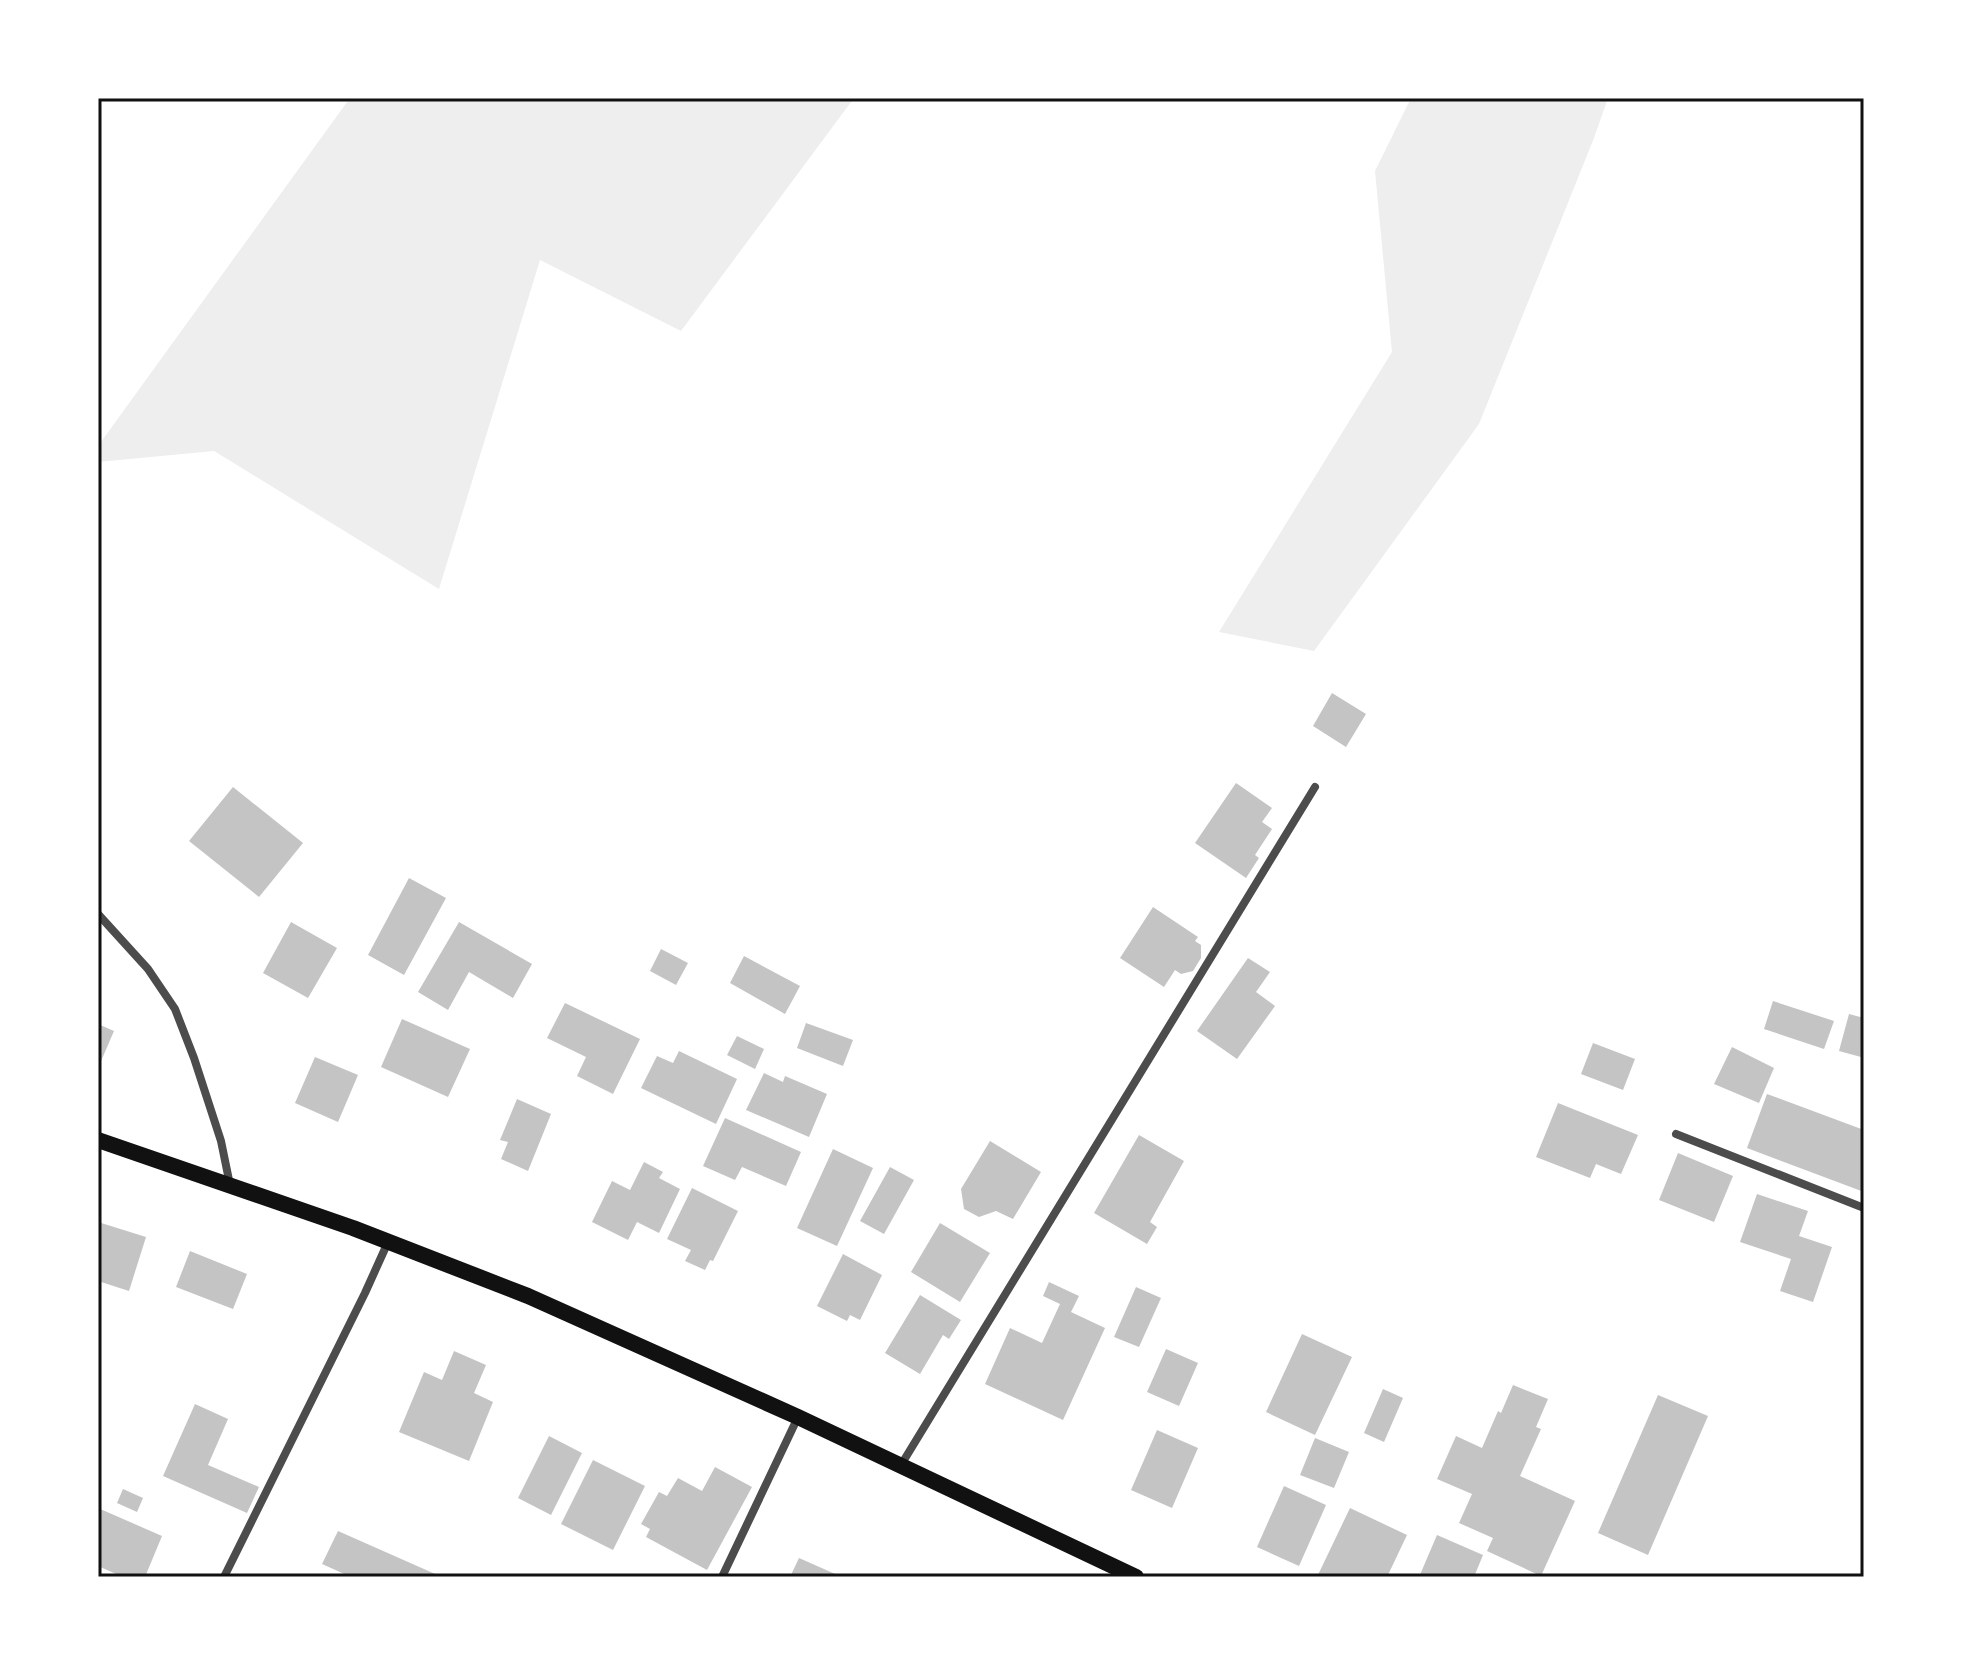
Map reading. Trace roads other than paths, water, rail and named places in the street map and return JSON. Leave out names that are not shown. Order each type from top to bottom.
[{"type":"main road","points":[[98,1140],[388,1242],[528,1296],[798,1417],[1136,1577]]},
{"type":"street","points":[[901,1465],[1315,787]]},
{"type":"street","points":[[98,914],[148,969],[175,1009],[221,1141],[230,1186]]},
{"type":"street","points":[[1676,1134],[1864,1208]]},
{"type":"street","points":[[224,1577],[388,1242]]},
{"type":"street","points":[[722,1577],[798,1417]]}]
